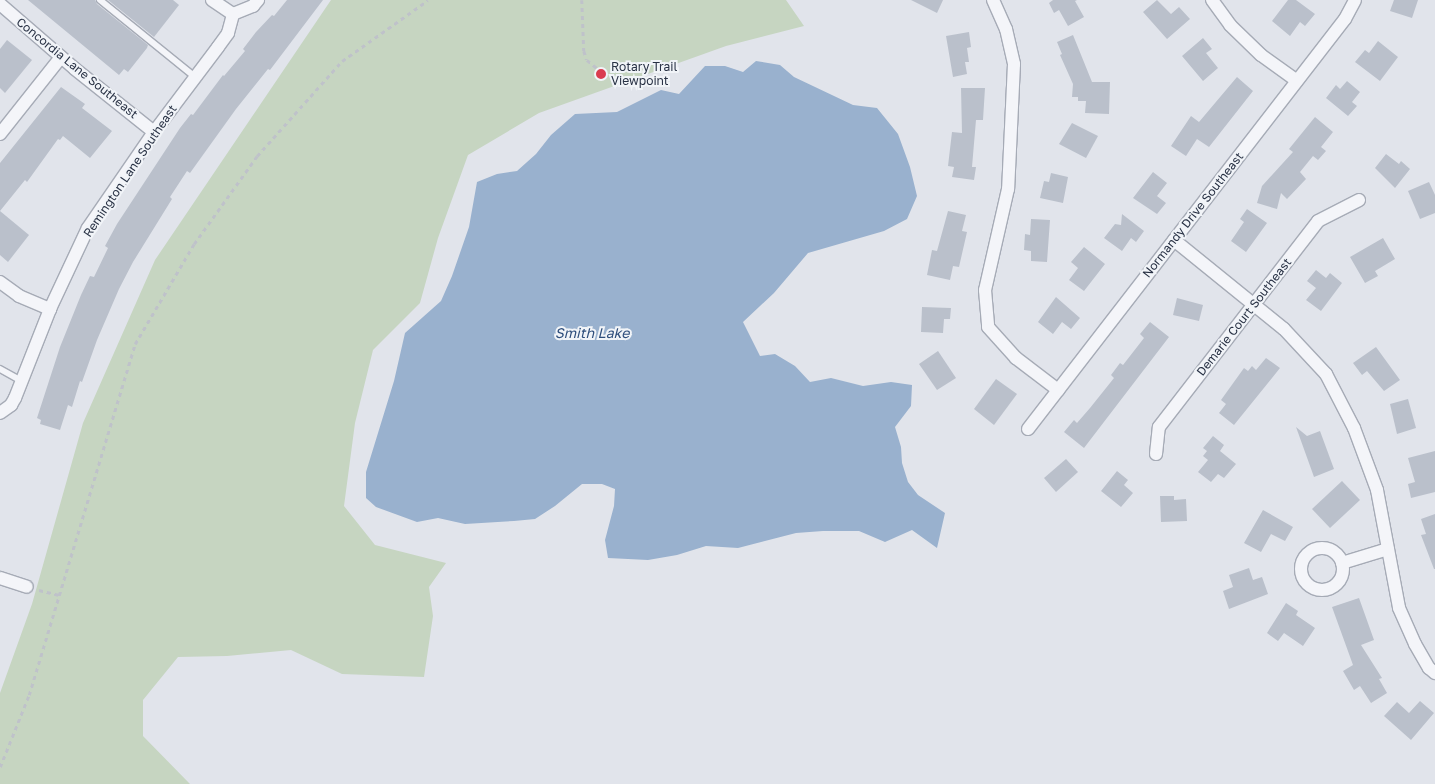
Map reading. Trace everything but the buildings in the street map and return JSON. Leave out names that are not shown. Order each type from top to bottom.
[{"type":"street","points":[[212,0],[233,14],[253,6],[258,0]]},
{"type":"street","points":[[994,0],[1006,29],[1014,64],[1008,189],[985,290],[988,327],[1016,358],[1058,390]]},
{"type":"street","points":[[1212,0],[1230,25],[1261,55],[1297,81]]},
{"type":"street","name":"Normandy Drive Southeast","points":[[1028,428],[1345,19],[1355,0]]},
{"type":"street","name":"Concordia Lane Southeast","points":[[0,4],[61,57],[154,132]]},
{"type":"street","name":"Remington Lane Southeast","points":[[0,413],[11,405],[50,309],[88,228],[194,76],[228,33],[233,14]]},
{"type":"street","points":[[0,134],[61,57]]},
{"type":"street","name":"Demarie Court Southeast","points":[[1156,454],[1158,427],[1318,222],[1358,200]]},
{"type":"street","points":[[1174,240],[1284,329],[1326,374],[1354,428],[1377,490],[1399,608],[1415,644],[1429,668],[1435,673]]},
{"type":"street","points":[[0,282],[19,296],[50,309]]},
{"type":"street","points":[[1342,563],[1388,549]]},
{"type":"street","points":[[0,578],[27,587]]},
{"type":"lane","points":[[100,0],[194,76]]},
{"type":"lane","points":[[0,369],[22,381]]},
{"type":"path","points":[[0,767],[29,695],[135,344],[194,244],[257,156],[342,61],[428,0]]},
{"type":"path","points":[[582,0],[584,51],[587,60],[598,69]]},
{"type":"path","points":[[27,587],[59,595]]},
{"type":"green space","points":[[331,0],[786,0],[804,26],[726,46],[539,113],[468,155],[438,238],[420,303],[373,350],[355,423],[344,506],[375,545],[446,563],[429,587],[433,616],[424,677],[342,674],[291,650],[227,656],[178,657],[143,700],[143,736],[190,784],[0,784],[0,693],[32,604],[83,423],[155,260]]},
{"type":"water","name":"Smith Lake","points":[[756,61],[780,65],[794,77],[853,105],[877,108],[898,134],[910,167],[917,196],[907,219],[884,231],[808,253],[774,293],[743,322],[760,356],[775,354],[795,366],[810,382],[831,378],[863,386],[891,382],[912,385],[911,406],[895,427],[908,482],[918,495],[945,513],[937,548],[912,530],[885,542],[859,531],[823,531],[796,533],[738,548],[706,546],[677,555],[648,560],[608,558],[605,540],[614,506],[615,489],[602,484],[582,484],[555,506],[535,519],[465,524],[438,518],[417,522],[376,507],[366,498],[366,472],[394,381],[405,333],[441,301],[469,227],[477,182],[497,174],[517,171],[536,154],[551,135],[575,114],[617,112],[661,90],[679,94],[705,66],[725,66],[743,72]]},
{"type":"place","name":"Rotary Trail Viewpoint","points":[[601,74]]}]
